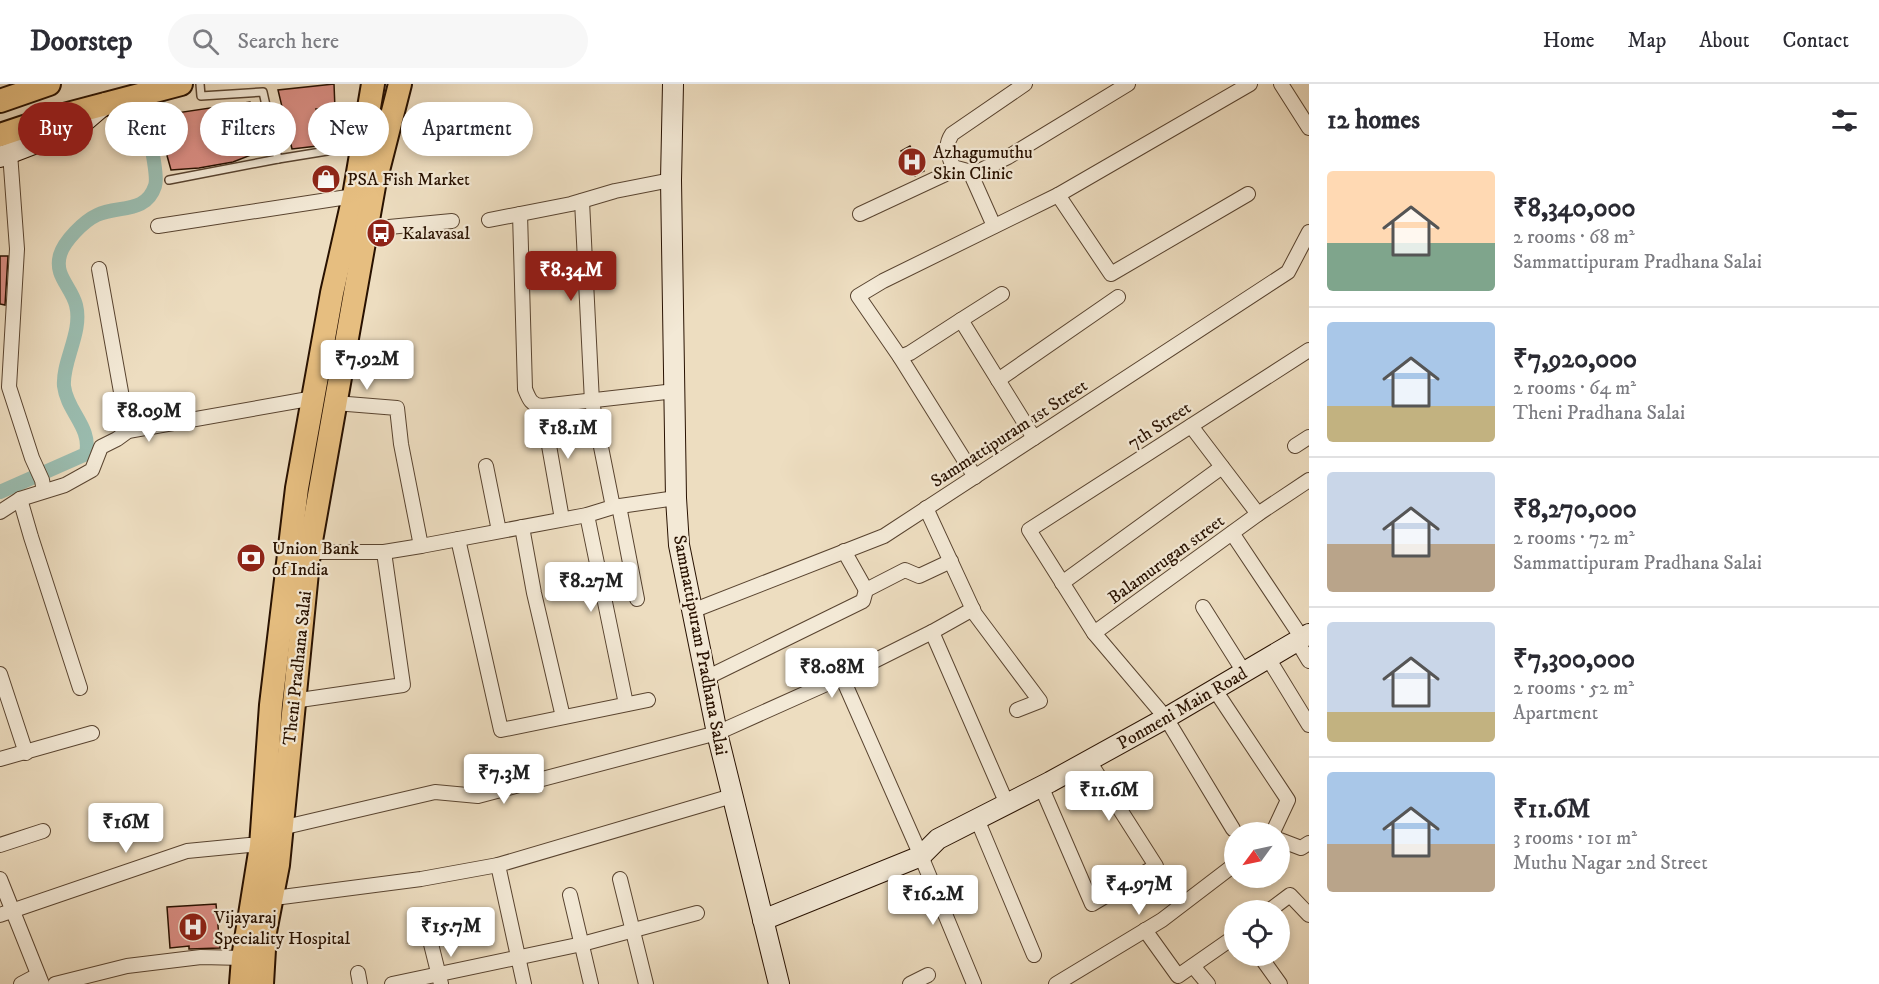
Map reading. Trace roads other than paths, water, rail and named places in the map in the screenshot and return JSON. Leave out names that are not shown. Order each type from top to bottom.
[{"type":"main road","points":[[0,101],[49,84]]},
{"type":"main road","points":[[0,120],[121,84]]},
{"type":"main road","points":[[3,148],[45,120],[179,85]]},
{"type":"main road","name":"Theni Pradhana Salai","points":[[370,102],[372,85]]},
{"type":"main road","name":"Theni Pradhana Salai","points":[[277,984],[282,897],[272,849],[272,694],[297,489],[325,401],[368,229],[374,186],[400,85]]},
{"type":"main road","name":"Theni Pradhana Salai","points":[[262,984],[272,849],[293,701],[325,401],[332,293],[362,156]]},
{"type":"main road","name":"Theni Pradhana Salai","points":[[241,984],[243,958],[272,849]]},
{"type":"street","name":"Sammattipuram Pradhana Salai","points":[[673,84],[671,180],[676,498],[679,545],[717,733],[779,984]]},
{"type":"street","points":[[953,167],[947,151],[947,141],[952,134],[1025,84]]},
{"type":"street","points":[[953,167],[975,173],[1008,158],[1128,84]]},
{"type":"street","points":[[975,477],[900,357],[858,296],[883,281],[1058,195],[1250,84]]},
{"type":"street","points":[[1281,84],[1309,128]]},
{"type":"street","points":[[3,148],[17,249],[9,387],[43,486]]},
{"type":"street","points":[[860,214],[943,177],[953,167]]},
{"type":"street","points":[[970,172],[994,226]]},
{"type":"street","points":[[489,220],[671,180]]},
{"type":"street","points":[[1058,195],[1111,274],[1248,194]]},
{"type":"street","points":[[158,226],[354,196]]},
{"type":"street","points":[[582,201],[592,402],[637,599]]},
{"type":"street","points":[[520,214],[525,389],[529,400],[535,406],[542,406],[675,391]]},
{"type":"street","points":[[368,229],[452,221]]},
{"type":"street","name":"Sammattipuram 1st Street","points":[[692,611],[884,536],[1288,272],[1309,232]]},
{"type":"street","points":[[99,269],[128,431]]},
{"type":"street","points":[[900,357],[1002,294]]},
{"type":"street","points":[[998,380],[1118,297]]},
{"type":"street","points":[[961,320],[1034,438]]},
{"type":"street","name":"7th Street","points":[[1062,583],[1029,530],[1309,350]]},
{"type":"street","points":[[0,512],[43,486],[65,485],[92,470],[101,447],[128,431],[325,401],[397,408],[401,444],[421,546]]},
{"type":"street","points":[[542,406],[562,519]]},
{"type":"street","points":[[1191,426],[1258,514]]},
{"type":"street","points":[[1295,446],[1309,436]]},
{"type":"street","points":[[486,466],[499,531]]},
{"type":"street","points":[[1222,467],[1062,583],[1094,633],[1166,718],[1229,822]]},
{"type":"street","name":"Balamurugan street","points":[[1094,633],[1258,514],[1309,480]]},
{"type":"street","points":[[309,552],[384,552],[587,515],[616,506],[676,498]]},
{"type":"street","points":[[21,499],[80,688]]},
{"type":"street","points":[[926,508],[973,609],[1040,701],[1017,710]]},
{"type":"street","points":[[587,515],[626,704]]},
{"type":"street","points":[[522,527],[534,593],[563,717]]},
{"type":"street","points":[[1232,533],[1303,638],[1309,661]]},
{"type":"street","points":[[458,539],[501,730],[648,700]]},
{"type":"street","points":[[706,678],[863,601],[866,590],[844,551]]},
{"type":"street","points":[[293,701],[403,685],[384,552]]},
{"type":"street","points":[[866,590],[905,570],[919,576],[951,561]]},
{"type":"street","points":[[1203,607],[1244,672]]},
{"type":"street","points":[[6,913],[187,851],[249,845],[272,849],[435,792],[478,796],[717,733],[842,677],[973,609]]},
{"type":"street","points":[[932,632],[1007,804]]},
{"type":"street","name":"Ponmeni Main Road","points":[[763,920],[921,856],[938,839],[1166,718],[1303,638]]},
{"type":"street","points":[[1268,658],[1309,725]]},
{"type":"street","points":[[0,674],[26,753]]},
{"type":"street","points":[[842,677],[921,856],[974,984]]},
{"type":"street","points":[[1215,690],[1288,800],[1278,822]]},
{"type":"street","points":[[0,759],[93,734]]},
{"type":"street","points":[[1041,786],[1092,904],[1156,866],[1089,760]]},
{"type":"street","points":[[282,897],[421,879],[498,865],[732,796]]},
{"type":"street","points":[[977,819],[1034,955]]},
{"type":"street","points":[[0,845],[43,831]]},
{"type":"street","points":[[1290,844],[1301,848],[1309,843]]},
{"type":"street","points":[[498,865],[524,984]]},
{"type":"street","points":[[1056,984],[1162,920],[1224,873]]},
{"type":"street","points":[[0,879],[6,913],[40,979],[21,984]]},
{"type":"street","points":[[620,879],[645,984]]},
{"type":"street","points":[[570,895],[591,984]]},
{"type":"street","points":[[1283,900],[1290,895],[1309,915]]},
{"type":"street","points":[[392,984],[440,979],[697,913]]},
{"type":"street","points":[[1145,930],[1179,976],[1224,944]]},
{"type":"street","points":[[430,940],[440,979]]},
{"type":"street","points":[[55,984],[127,966],[201,957],[243,958]]},
{"type":"street","points":[[1193,966],[1208,984]]},
{"type":"street","points":[[1267,966],[1280,984]]},
{"type":"street","points":[[910,984],[928,975]]},
{"type":"lane","points":[[200,84],[201,96],[263,92],[278,159]]},
{"type":"lane","points":[[169,180],[308,154]]},
{"type":"waterway","points":[[0,492],[86,454],[86,436],[64,386],[64,376],[77,326],[77,315],[74,298],[59,269],[60,255],[70,238],[92,218],[105,212],[138,205],[151,195],[156,180],[145,114],[167,90]]},
{"type":"place","name":"Azhagumuthu Skin Clinic","points":[[912,162]]},
{"type":"place","name":"PSA Fish Market","points":[[326,179]]},
{"type":"place","name":"Kalavasal","points":[[381,233]]},
{"type":"place","name":"Union Bank of India","points":[[251,558]]},
{"type":"place","name":"Vijayaraj Speciality Hospital","points":[[193,927]]}]
